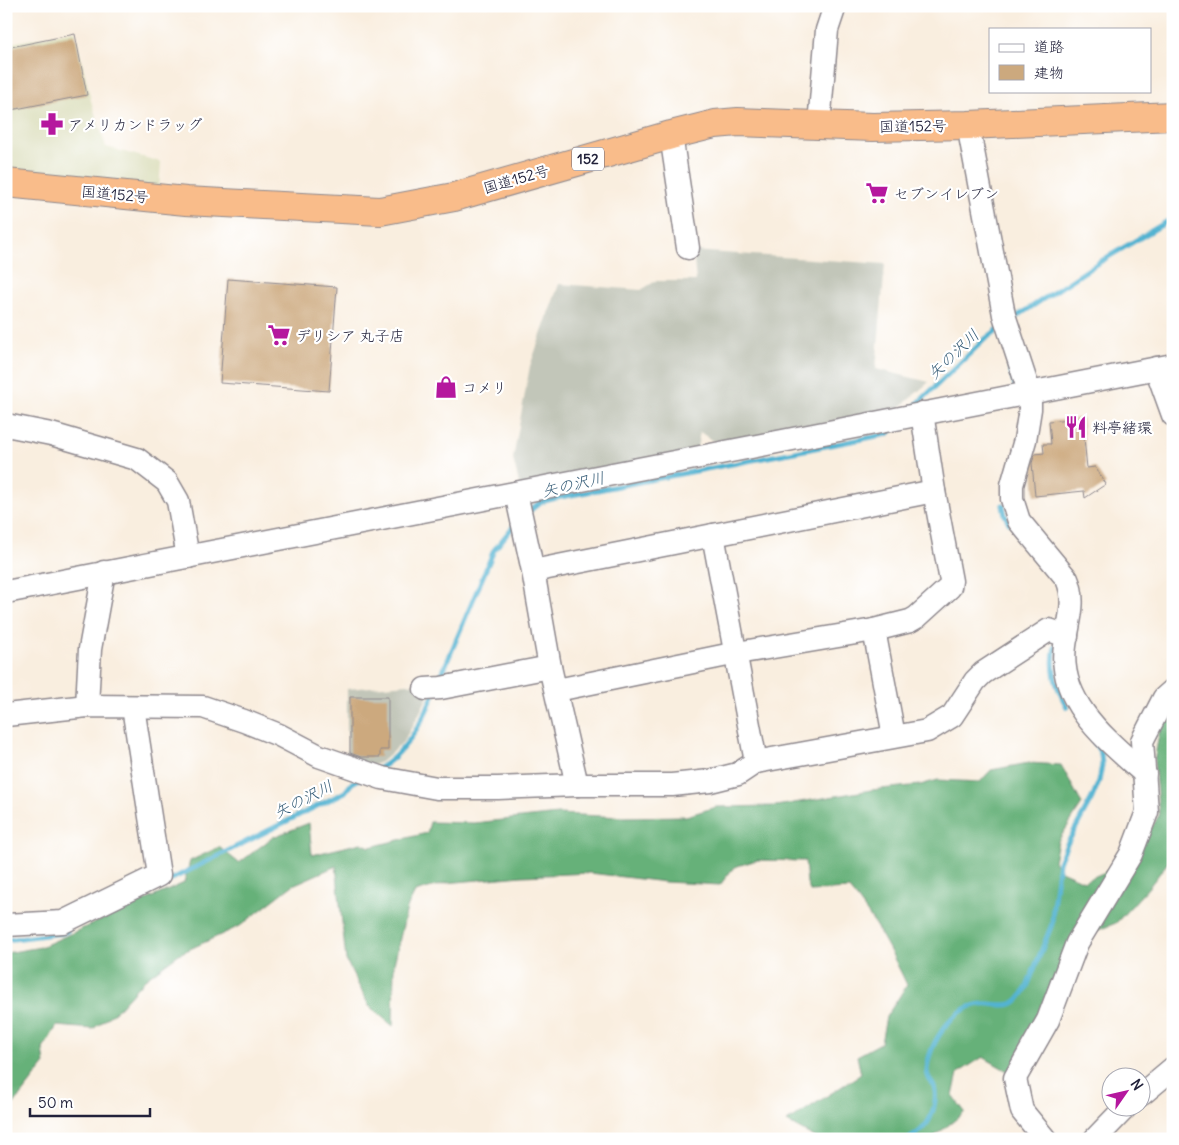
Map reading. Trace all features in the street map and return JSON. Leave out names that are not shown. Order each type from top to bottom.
[{"type":"highway","name":"国道152号","points":[[9,186],[186,201],[380,211],[454,197],[715,124],[738,122],[873,127],[1173,116]]},
{"type":"street","points":[[819,126],[827,30],[835,6]]},
{"type":"street","points":[[968,125],[1022,395],[1029,417],[1025,440],[1012,486],[1012,499],[1019,521],[1067,579],[1072,590],[1073,602],[1061,634],[1066,680],[1077,706],[1113,746],[1144,774]]},
{"type":"street","points":[[671,135],[688,248]]},
{"type":"street","points":[[6,592],[188,557],[520,509],[910,416],[1164,367],[1173,415]]},
{"type":"street","points":[[557,690],[737,653],[874,630],[910,621],[950,587],[951,580],[934,491],[910,416]]},
{"type":"street","points":[[6,425],[51,434],[137,459],[167,482],[178,501],[188,557]]},
{"type":"street","points":[[533,571],[934,491]]},
{"type":"street","points":[[520,509],[550,667],[557,690],[577,785]]},
{"type":"street","points":[[713,535],[737,653],[756,762]]},
{"type":"street","points":[[87,706],[90,649],[104,572]]},
{"type":"street","points":[[874,630],[894,736]]},
{"type":"street","points":[[6,715],[87,706],[203,707],[270,731],[319,756],[358,770],[382,778],[437,788],[672,785],[710,781],[738,774],[756,762],[927,731],[952,716],[975,681],[983,673],[1049,630],[1061,634]]},
{"type":"street","points":[[432,689],[550,667]]},
{"type":"street","points":[[1045,1139],[1022,1111],[1014,1078],[1048,1020],[1078,943],[1131,854],[1147,812],[1142,741],[1164,698],[1173,690]]},
{"type":"street","points":[[6,925],[63,922],[159,874],[133,707]]},
{"type":"street","points":[[1152,1086],[1173,1068]]},
{"type":"street","points":[[1095,1139],[1115,1118]]},
{"type":"shaded area","name":"アメリカンドラッグ","points":[[75,31],[91,101],[106,147],[161,162],[159,189],[6,171],[6,44]]},
{"type":"shaded area","points":[[693,251],[885,264],[876,369],[929,382],[899,408],[720,446],[700,432],[696,453],[520,487],[513,459],[530,366],[559,284],[641,290],[656,281],[696,281]]},
{"type":"shaded area","points":[[432,682],[428,696],[403,742],[381,762],[368,767],[347,757],[347,689]]},
{"type":"green space","points":[[1173,705],[1173,856],[1149,887],[1116,923],[1078,938],[1009,1072],[983,1057],[958,1073],[953,1096],[965,1112],[931,1139],[818,1139],[787,1122],[861,1074],[857,1056],[881,1043],[886,1017],[907,985],[881,935],[849,889],[810,891],[807,883],[805,861],[757,860],[734,867],[720,885],[665,882],[590,873],[522,876],[446,883],[415,892],[407,908],[394,964],[393,1026],[369,1006],[346,960],[336,866],[293,885],[240,926],[179,954],[145,979],[117,1010],[93,1029],[57,1026],[43,1049],[45,1064],[6,1114],[6,953],[41,947],[184,883],[190,861],[219,847],[239,863],[273,837],[309,823],[312,855],[361,843],[370,847],[427,833],[430,822],[474,823],[558,814],[623,817],[686,816],[716,807],[776,806],[871,790],[920,785],[938,780],[980,782],[991,770],[1029,763],[1061,765],[1082,804],[1058,841],[1054,861],[1061,871],[1084,881],[1133,860],[1159,815],[1154,762],[1160,728]]},
{"type":"building","points":[[75,34],[87,95],[6,111],[6,48]]},
{"type":"building","name":"デリシア 丸子店","points":[[228,279],[337,287],[329,391],[220,383]]},
{"type":"building","points":[[1082,418],[1087,468],[1095,467],[1106,484],[1085,498],[1084,491],[1035,496],[1032,463],[1035,454],[1044,453],[1043,444],[1051,444],[1049,421]]},
{"type":"building","points":[[350,697],[388,697],[388,750],[380,750],[380,757],[361,757],[350,753]]},
{"type":"waterway","name":"矢の沢川","points":[[1013,319],[1098,263],[1173,218]]},
{"type":"waterway","name":"矢の沢川","points":[[914,407],[984,340],[1001,327]]},
{"type":"waterway","points":[[1010,369],[1016,389]]},
{"type":"waterway","name":"矢の沢川","points":[[526,514],[540,502],[556,498],[888,434],[894,427]]},
{"type":"waterway","points":[[1003,505],[1009,523]]},
{"type":"waterway","name":"矢の沢川","points":[[439,681],[494,550],[516,523]]},
{"type":"waterway","points":[[1055,646],[1053,662],[1055,678],[1067,707]]},
{"type":"waterway","name":"矢の沢川","points":[[378,769],[388,763],[412,737],[424,717],[433,696]]},
{"type":"waterway","points":[[909,1139],[927,1123],[934,1109],[935,1092],[927,1070],[932,1049],[943,1030],[952,1019],[965,1009],[980,1004],[1012,1004],[1020,998],[1027,987],[1052,924],[1059,862],[1099,781],[1102,765],[1101,754],[1094,741]]},
{"type":"waterway","name":"矢の沢川","points":[[162,884],[345,792],[352,783],[361,778]]},
{"type":"waterway","name":"矢の沢川","points":[[6,940],[67,931]]},
{"type":"place","name":"アメリカンドラッグ","points":[[52,124]]},
{"type":"place","name":"セブンイレブン","points":[[877,193]]},
{"type":"place","name":"デリシア 丸子店","points":[[279,335]]},
{"type":"place","name":"コメリ","points":[[446,387]]},
{"type":"place","name":"料亭緒環","points":[[1076,427]]}]
